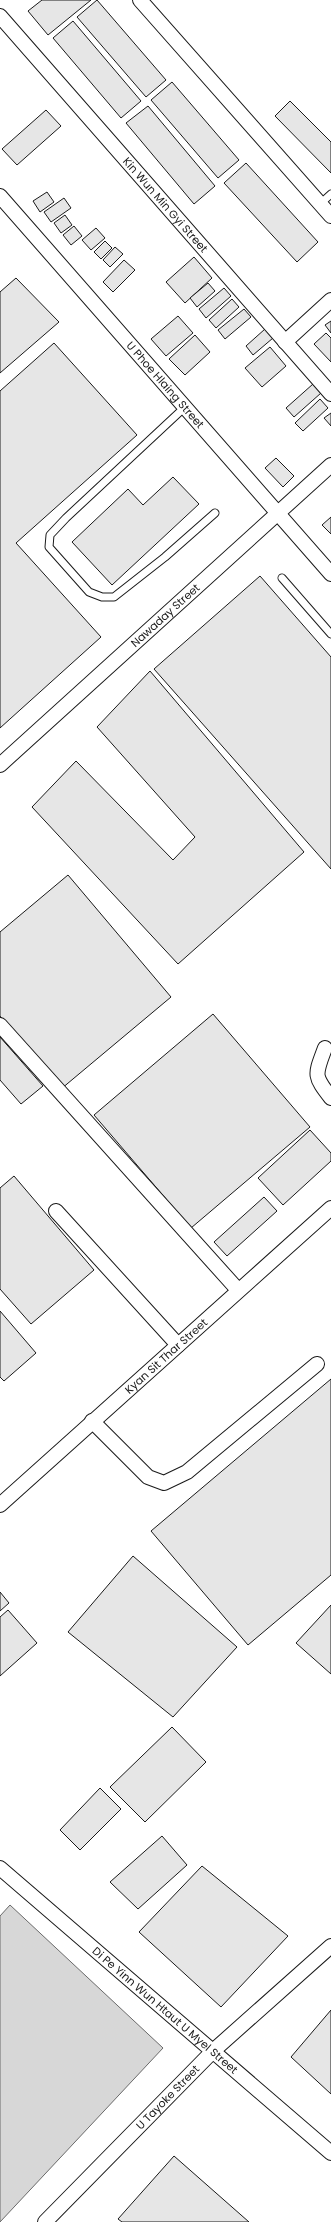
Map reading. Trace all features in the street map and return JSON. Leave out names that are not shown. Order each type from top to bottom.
[{"type":"street","points":[[140,0],[331,216]]},
{"type":"street","name":"Kin Wun Min Gyi Street","points":[[0,16],[331,394]]},
{"type":"street","name":"U Phoe Hlaing Street","points":[[0,196],[331,574]]},
{"type":"street","points":[[285,342],[331,300]]},
{"type":"street","name":"Nawaday Street","points":[[0,765],[331,465]]},
{"type":"street","points":[[0,1025],[238,1290]]},
{"type":"street","points":[[326,1048],[317,1071],[318,1082],[331,1098]]},
{"type":"street","name":"Kyan Sit Thar Street","points":[[0,1505],[331,1208]]},
{"type":"street","points":[[56,1211],[178,1345]]},
{"type":"street","points":[[92,1421],[148,1477],[164,1483],[187,1472],[317,1364]]},
{"type":"street","name":"Di Pe Yinn Wun Htaut U Myel Street","points":[[0,1868],[331,2153]]},
{"type":"street","name":"U Tayoke Street","points":[[45,2222],[213,2051],[331,1946]]},
{"type":"lane","points":[[320,204],[331,194]]},
{"type":"lane","points":[[185,407],[66,518],[50,535],[48,547],[89,592],[102,598],[114,597],[165,557],[215,513]]},
{"type":"lane","points":[[282,578],[331,634]]},
{"type":"shaded area","points":[[10,1905],[163,2048],[0,2222],[0,1916]]},
{"type":"building","points":[[42,0],[91,0],[48,35],[28,11]]},
{"type":"building","points":[[97,0],[166,80],[146,97],[77,17]]},
{"type":"building","points":[[73,21],[141,101],[121,118],[53,38]]},
{"type":"building","points":[[172,82],[239,160],[218,178],[151,100]]},
{"type":"building","points":[[290,101],[331,142],[331,173],[275,116]]},
{"type":"building","points":[[148,106],[215,186],[194,204],[126,123]]},
{"type":"building","points":[[46,110],[61,126],[17,165],[2,149]]},
{"type":"building","points":[[246,163],[318,242],[297,262],[224,183]]},
{"type":"building","points":[[47,192],[54,202],[40,212],[33,201]]},
{"type":"building","points":[[64,198],[71,208],[51,222],[44,212]]},
{"type":"building","points":[[65,215],[72,225],[61,233],[54,223]]},
{"type":"building","points":[[74,226],[82,236],[71,245],[63,235]]},
{"type":"building","points":[[96,228],[105,238],[91,250],[82,240]]},
{"type":"building","points":[[105,241],[112,248],[101,259],[94,252]]},
{"type":"building","points":[[115,247],[123,254],[110,267],[103,260]]},
{"type":"building","points":[[194,257],[212,278],[185,303],[166,282]]},
{"type":"building","points":[[124,260],[135,270],[113,292],[103,282]]},
{"type":"building","points":[[16,278],[59,322],[0,373],[0,292]]},
{"type":"building","points":[[208,283],[215,291],[197,307],[190,298]]},
{"type":"building","points":[[224,288],[231,296],[206,318],[199,309]]},
{"type":"building","points":[[232,299],[239,307],[216,328],[209,320]]},
{"type":"building","points":[[244,309],[251,317],[225,339],[218,330]]},
{"type":"building","points":[[178,316],[193,333],[166,356],[151,339]]},
{"type":"building","points":[[331,321],[331,333],[325,325]]},
{"type":"building","points":[[265,329],[273,338],[253,355],[246,346]]},
{"type":"building","points":[[326,333],[331,338],[331,362],[314,344]]},
{"type":"building","points":[[195,335],[210,352],[185,375],[169,359]]},
{"type":"building","points":[[54,343],[137,435],[16,543],[101,637],[0,728],[0,391]]},
{"type":"building","points":[[270,347],[286,366],[262,387],[245,368]]},
{"type":"building","points":[[313,384],[321,393],[294,417],[286,408]]},
{"type":"building","points":[[320,399],[328,408],[303,431],[295,423]]},
{"type":"building","points":[[331,413],[331,426],[324,418]]},
{"type":"building","points":[[276,458],[294,476],[283,487],[265,468]]},
{"type":"building","points":[[173,477],[199,504],[112,585],[72,542],[128,489],[143,505]]},
{"type":"building","points":[[331,517],[331,534],[322,525]]},
{"type":"building","points":[[260,576],[331,657],[331,869],[154,669]]},
{"type":"building","points":[[150,671],[304,852],[178,964],[32,807],[76,761],[173,860],[195,837],[97,727]]},
{"type":"building","points":[[68,875],[171,997],[61,1089],[0,1016],[0,932]]},
{"type":"building","points":[[213,1014],[310,1127],[191,1228],[94,1115]]},
{"type":"building","points":[[0,1037],[43,1086],[21,1104],[0,1080]]},
{"type":"building","points":[[310,1130],[331,1153],[331,1161],[283,1205],[258,1178]]},
{"type":"building","points":[[14,1176],[94,1270],[31,1324],[0,1289],[0,1188]]},
{"type":"building","points":[[264,1197],[277,1211],[227,1256],[214,1242]]},
{"type":"building","points":[[0,1311],[36,1353],[4,1381],[0,1377]]},
{"type":"building","points":[[331,1379],[331,1575],[248,1645],[151,1531]]},
{"type":"building","points":[[133,1556],[237,1647],[173,1717],[68,1632]]},
{"type":"building","points":[[0,1592],[9,1603],[0,1611]]},
{"type":"building","points":[[331,1605],[331,1674],[296,1643]]},
{"type":"building","points":[[8,1610],[37,1643],[0,1676],[0,1617]]},
{"type":"building","points":[[172,1727],[206,1762],[145,1822],[110,1787]]},
{"type":"building","points":[[100,1788],[121,1809],[80,1850],[60,1830]]},
{"type":"building","points":[[162,1836],[187,1865],[138,1909],[110,1882]]},
{"type":"building","points":[[202,1866],[288,1936],[221,2007],[139,1932]]},
{"type":"building","points":[[331,2010],[331,2094],[291,2057]]},
{"type":"building","points":[[174,2156],[249,2222],[122,2222],[118,2219]]}]
